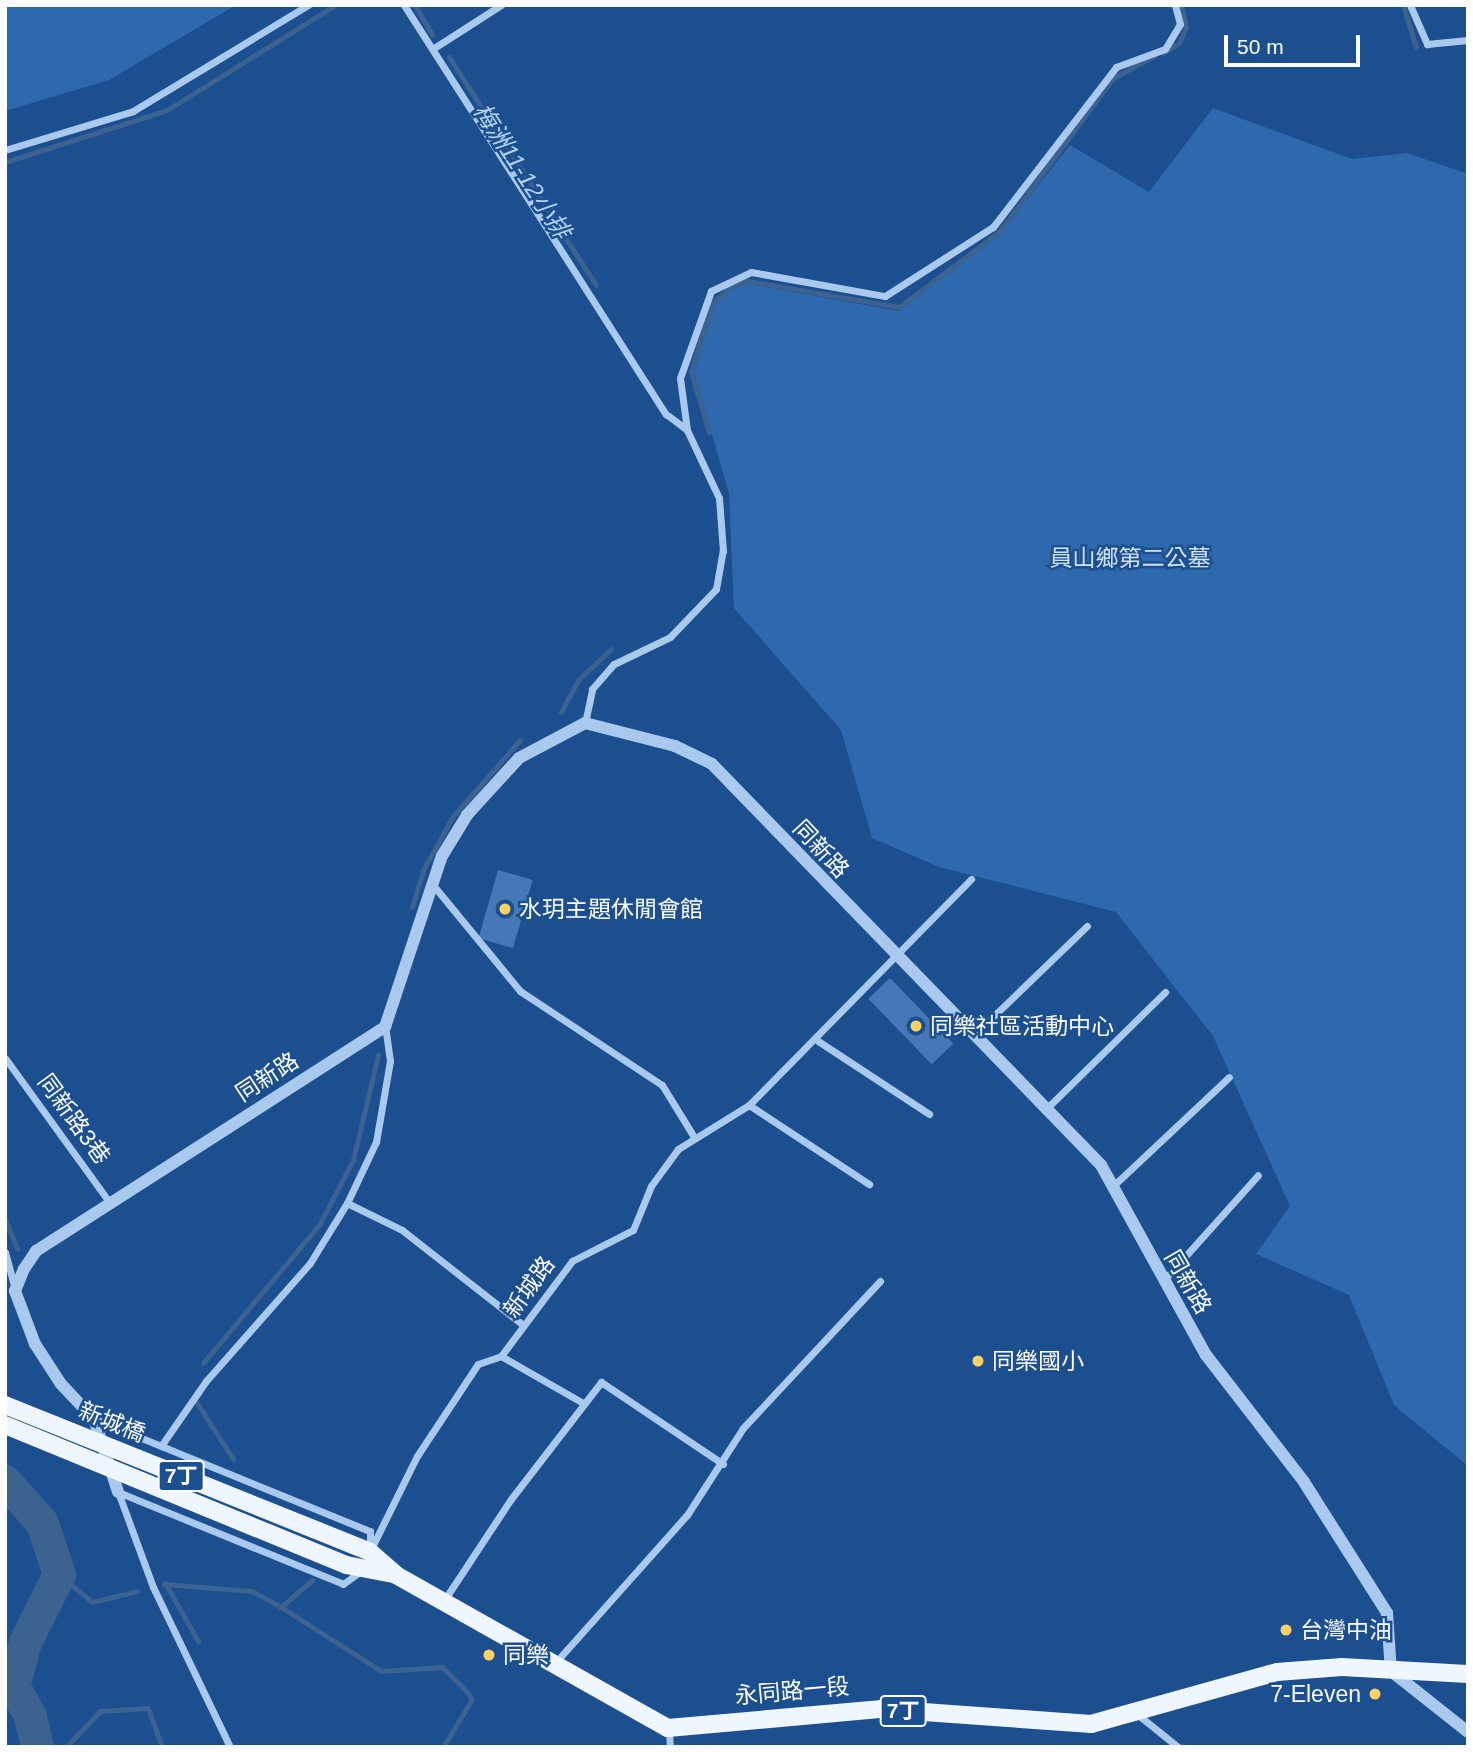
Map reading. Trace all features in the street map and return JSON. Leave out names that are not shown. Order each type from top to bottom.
[{"type":"main road","name":"新城橋","points":[[5,1405],[359,1558]]},
{"type":"main road","name":"新城橋","points":[[5,1425],[359,1558]]},
{"type":"main road","name":"7丁","points":[[359,1558],[396,1575],[552,1666],[668,1728]]},
{"type":"main road","name":"7丁","points":[[1391,1671],[1468,1674]]},
{"type":"main road","name":"永同路一段","points":[[668,1728],[882,1709],[1091,1724],[1136,1713],[1212,1685],[1277,1672],[1391,1671]]},
{"type":"street","points":[[5,150],[133,111],[308,5]]},
{"type":"street","points":[[404,5],[666,414],[687,430]]},
{"type":"street","points":[[434,48],[501,5]]},
{"type":"street","points":[[161,1446],[206,1381],[310,1263],[347,1203],[376,1142],[390,1061],[385,1027],[433,885],[467,814],[519,758],[585,723],[593,689],[614,664],[670,637],[716,589],[723,551],[719,498],[687,430],[680,378],[711,291],[751,272],[885,296],[993,227],[1116,67],[1165,49],[1180,24],[1175,5]]},
{"type":"street","points":[[1410,5],[1427,44],[1468,40]]},
{"type":"street","name":"同新路","points":[[585,723],[675,746],[712,764],[895,958],[1046,1108],[1112,1186],[1163,1281],[1387,1613],[1391,1671]]},
{"type":"street","name":"新城路","points":[[359,1558],[417,1456],[478,1364],[501,1356],[572,1261],[633,1230],[651,1186],[694,1137],[749,1105],[818,1041],[971,878]]},
{"type":"street","points":[[433,885],[520,992],[662,1085],[694,1137]]},
{"type":"street","points":[[973,1035],[1087,926]]},
{"type":"street","points":[[1046,1108],[1165,992]]},
{"type":"street","name":"同新路","points":[[15,1291],[36,1251],[385,1027]]},
{"type":"street","points":[[818,1041],[929,1114]]},
{"type":"street","name":"同新路3巷","points":[[5,1058],[110,1203]]},
{"type":"street","points":[[1112,1186],[1228,1077]]},
{"type":"street","points":[[749,1105],[869,1184]]},
{"type":"street","points":[[1163,1281],[1258,1175]]},
{"type":"street","points":[[347,1203],[402,1230],[523,1325]]},
{"type":"street","points":[[5,1252],[15,1291],[35,1344],[94,1419],[153,1587],[230,1747]]},
{"type":"street","points":[[552,1666],[687,1515],[723,1464],[743,1428],[880,1281]]},
{"type":"street","points":[[501,1356],[583,1404]]},
{"type":"street","points":[[443,1602],[601,1382],[723,1464]]},
{"type":"street","points":[[94,1419],[370,1531],[359,1558],[343,1584],[118,1493]]},
{"type":"street","points":[[1391,1671],[1468,1732]]},
{"type":"street","points":[[1136,1713],[1178,1747]]},
{"type":"street","points":[[668,1728],[670,1747]]},
{"type":"green space","points":[[5,5],[236,5],[109,80],[5,111]]},
{"type":"green space","name":"員山鄉第二公墓","points":[[1213,108],[1352,159],[1407,153],[1468,174],[1468,1466],[1394,1405],[1349,1295],[1256,1254],[1290,1206],[1213,1036],[1116,912],[939,867],[872,838],[841,730],[734,608],[729,493],[694,373],[713,305],[730,289],[750,284],[899,311],[1001,233],[1070,145],[1149,192]]},
{"type":"building","name":"水玥主題休閒會館","points":[[498,870],[533,880],[513,948],[478,938]]},
{"type":"building","name":"同樂社區活動中心","points":[[890,978],[953,1043],[932,1064],[868,999]]},
{"type":"waterway","points":[[5,162],[167,110],[335,5]]},
{"type":"waterway","name":"梅洲11-12小排","points":[[415,5],[432,34]]},
{"type":"waterway","points":[[1163,53],[1179,43],[1186,27],[1181,5]]},
{"type":"waterway","points":[[1403,5],[1416,47]]},
{"type":"waterway","points":[[709,432],[691,372],[712,303],[729,288],[748,281],[899,307],[999,232],[1113,78],[1154,56]]},
{"type":"waterway","name":"梅洲11-12小排","points":[[449,57],[596,285]]},
{"type":"waterway","points":[[561,712],[578,680],[611,649]]},
{"type":"waterway","points":[[412,907],[423,870],[453,816],[520,740]]},
{"type":"waterway","points":[[203,1363],[319,1225],[353,1160],[378,1055]]},
{"type":"waterway","points":[[5,1219],[17,1249]]},
{"type":"waterway","points":[[195,1400],[233,1459]]},
{"type":"waterway","points":[[5,1481],[42,1523],[59,1574],[25,1642],[13,1686],[30,1716],[37,1747]]},
{"type":"waterway","points":[[59,1574],[92,1602],[137,1591]]},
{"type":"waterway","points":[[312,1580],[281,1607],[381,1671],[442,1667],[463,1687],[472,1699],[443,1747]]},
{"type":"waterway","points":[[165,1583],[198,1641]]},
{"type":"waterway","points":[[164,1584],[252,1591],[281,1607]]},
{"type":"waterway","points":[[66,1747],[100,1711],[148,1708],[162,1747]]},
{"type":"place","name":"水玥主題休閒會館","points":[[505,909]]},
{"type":"place","name":"同樂社區活動中心","points":[[916,1026]]},
{"type":"place","name":"同樂國小","points":[[978,1361]]},
{"type":"place","name":"台灣中油","points":[[1286,1630]]},
{"type":"place","name":"同樂","points":[[489,1655]]},
{"type":"place","name":"7-Eleven","points":[[1375,1694]]}]
